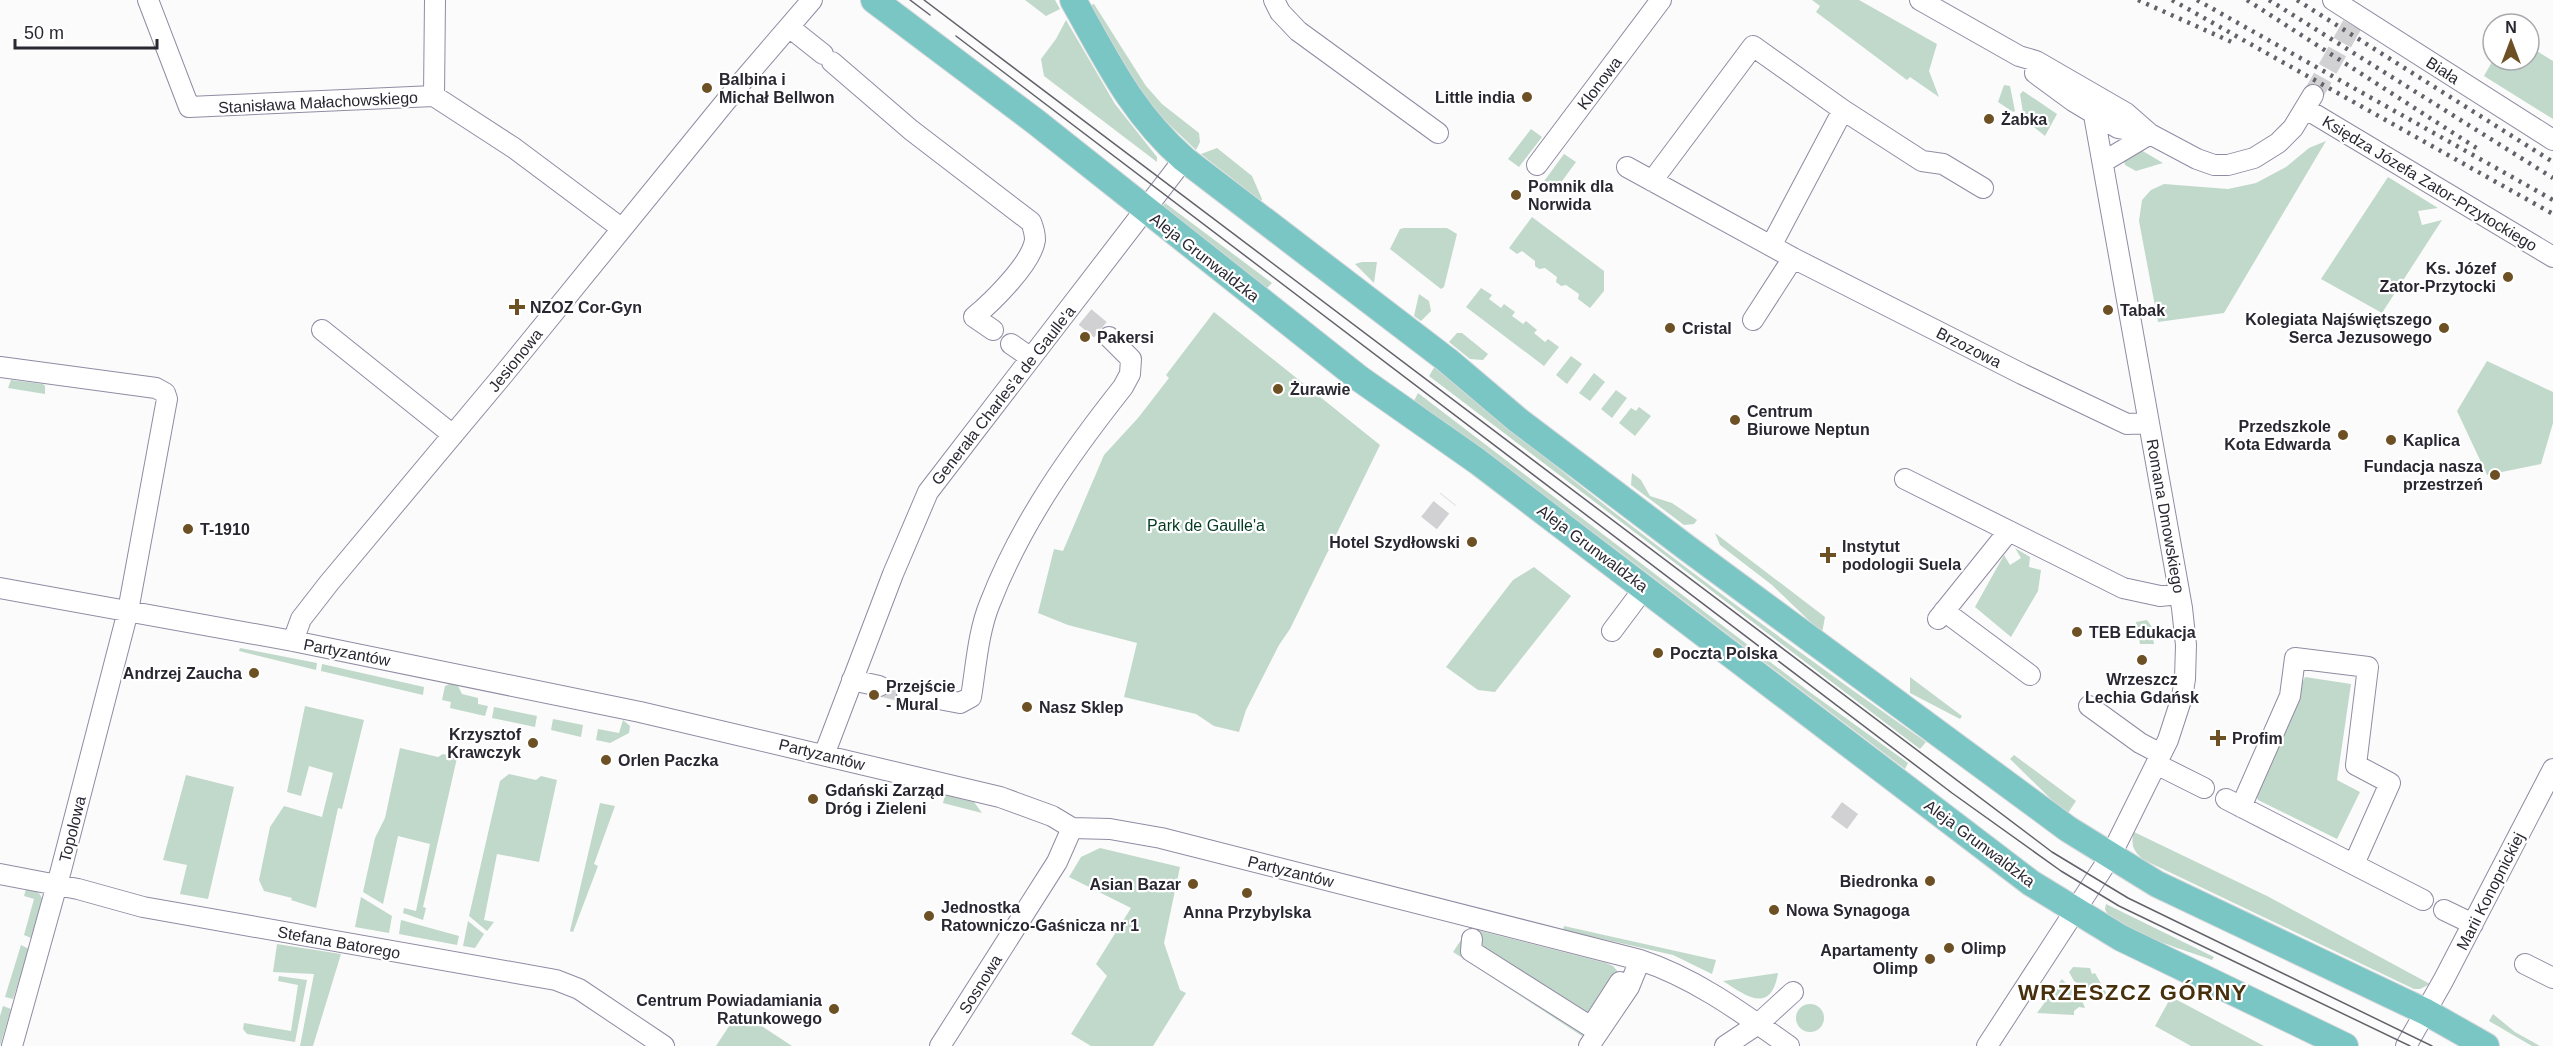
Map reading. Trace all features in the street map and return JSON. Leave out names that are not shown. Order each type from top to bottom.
[{"type":"main road","name":"Aleja Grunwaldzka","points":[[874,0],[1036,122],[1360,379],[1478,461],[2031,883],[2076,912],[2180,968],[2345,1046]]},
{"type":"main road","points":[[1073,0],[1114,74],[1142,117],[1158,136],[1184,159],[1447,360],[1519,421],[1928,728],[2068,830],[2157,884],[2426,1012],[2486,1046]]},
{"type":"street","name":"Stanisława Małachowskiego","points":[[148,0],[189,107],[434,96],[514,148],[621,228]]},
{"type":"street","points":[[434,96],[435,0]]},
{"type":"street","name":"Jesionowa","points":[[293,641],[302,619],[738,85],[812,0]]},
{"type":"street","points":[[1274,0],[1280,12],[1298,31],[1438,133]]},
{"type":"street","name":"Klonowa","points":[[1537,165],[1661,0]]},
{"type":"street","points":[[1920,0],[2019,56],[2036,61],[2126,113],[2150,134]]},
{"type":"street","name":"Biała","points":[[2333,0],[2357,13],[2553,140]]},
{"type":"street","points":[[789,27],[910,130],[1031,222],[1035,239],[1031,254],[995,299],[974,317],[993,330]]},
{"type":"street","points":[[1652,181],[1752,46],[1843,110],[1922,161],[1942,164],[1983,188]]},
{"type":"street","points":[[2019,56],[2032,70],[2094,115],[2118,128],[2150,134]]},
{"type":"street","name":"Księdza Józefa Zator-Przytockiego","points":[[2150,134],[2197,159],[2214,165],[2228,165],[2254,158],[2278,142],[2294,128],[2310,102],[2553,257]]},
{"type":"street","points":[[1771,246],[1843,110]]},
{"type":"street","name":"Romana Dmowskiego","points":[[2076,912],[2110,857],[2176,717],[2185,679],[2186,645],[2179,594],[2094,115]]},
{"type":"street","points":[[2103,162],[2150,134]]},
{"type":"street","name":"Generała Charles'a de Gaulle'a","points":[[824,755],[928,492],[1031,358],[1078,312],[1145,210],[1184,159]]},
{"type":"street","name":"Brzozowa","points":[[1628,167],[1793,258],[2117,420],[2132,425],[2149,423]]},
{"type":"street","points":[[1753,320],[1793,258]]},
{"type":"street","points":[[322,330],[453,435]]},
{"type":"street","points":[[907,693],[960,704],[971,697],[989,604],[1024,530],[1060,469],[1123,387],[1130,374],[1131,359],[1110,337]]},
{"type":"street","points":[[1011,344],[1031,358]]},
{"type":"street","name":"Topolowa","points":[[0,367],[153,387],[165,393],[167,399],[128,611],[57,885],[12,1046]]},
{"type":"street","points":[[1905,480],[2123,588],[2160,596],[2179,594]]},
{"type":"street","points":[[2008,532],[1941,615],[2030,675]]},
{"type":"street","points":[[1612,630],[1645,587]]},
{"type":"street","name":"Partyzantów","points":[[0,588],[293,641],[640,712],[1000,797],[1044,812],[1072,828],[1110,829],[1152,836],[1640,960],[1690,980],[1789,1046]]},
{"type":"street","points":[[2354,864],[2390,783],[2356,765],[2368,667],[2295,658],[2290,696],[2234,803],[2354,864],[2417,896]]},
{"type":"street","points":[[852,680],[879,686]]},
{"type":"street","points":[[2089,706],[2158,759],[2204,788]]},
{"type":"street","name":"Marii Konopnickiej","points":[[2406,1046],[2550,780]]},
{"type":"street","name":"Sosnowa","points":[[940,1046],[1056,862],[1072,828]]},
{"type":"street","name":"Stefana Batorego","points":[[0,874],[57,885],[143,907],[556,980],[579,989],[664,1046]]},
{"type":"street","points":[[2444,910],[2474,924]]},
{"type":"street","points":[[1987,1046],[2076,912]]},
{"type":"street","points":[[1472,939],[1471,951],[1591,1027],[1620,982]]},
{"type":"street","points":[[1589,1046],[1629,987],[1640,960]]},
{"type":"street","points":[[2525,964],[2553,978]]},
{"type":"street","points":[[1725,1046],[1758,1024],[1792,992]]},
{"type":"green space","points":[[1025,0],[1055,0],[1060,9],[1046,16]]},
{"type":"green space","points":[[1812,0],[1859,0],[1937,44],[1929,71],[1939,97],[1910,77],[1907,80],[1816,12],[1820,6]]},
{"type":"green space","points":[[1094,4],[1146,86],[1162,104],[1199,133],[1200,142],[1196,150],[1155,111],[1127,71],[1089,6]]},
{"type":"green space","points":[[1066,20],[1115,104],[1157,157],[1157,162],[1044,76],[1041,59],[1056,39]]},
{"type":"green space","points":[[2541,54],[2553,61],[2553,119],[2484,76],[2486,72],[2541,72]]},
{"type":"green space","points":[[2004,85],[2010,86],[2015,111],[2013,112],[1998,102]]},
{"type":"green space","points":[[2023,91],[2057,114],[2045,136],[2024,119],[2020,94]]},
{"type":"green space","points":[[1531,129],[1542,137],[1519,167],[1508,159]]},
{"type":"green space","points":[[2326,141],[2224,313],[2158,322],[2139,221],[2142,200],[2151,190],[2164,184],[2228,189],[2256,183],[2286,167],[2309,148]]},
{"type":"green space","points":[[1217,148],[1252,176],[1261,201],[1201,154]]},
{"type":"green space","points":[[2141,150],[2163,163],[2136,171],[2125,165],[2124,161]]},
{"type":"green space","points":[[1564,154],[1576,162],[1554,192],[1542,184]]},
{"type":"green space","points":[[2388,177],[2438,208],[2418,211],[2422,225],[2442,220],[2382,313],[2321,279]]},
{"type":"green space","points":[[1165,203],[1272,283],[1266,289],[1164,210]]},
{"type":"green space","points":[[1532,217],[1604,271],[1604,291],[1590,308],[1578,299],[1579,294],[1566,285],[1561,286],[1556,282],[1557,277],[1545,268],[1539,269],[1535,266],[1535,261],[1522,251],[1517,254],[1509,248]]},
{"type":"green space","points":[[1447,228],[1457,234],[1444,287],[1441,289],[1390,249],[1400,229]]},
{"type":"green space","points":[[1377,262],[1374,283],[1355,264]]},
{"type":"green space","points":[[1481,288],[1492,295],[1489,299],[1501,308],[1504,304],[1515,312],[1512,316],[1523,324],[1526,321],[1537,330],[1534,333],[1545,342],[1548,339],[1559,347],[1544,366],[1466,307]]},
{"type":"green space","points":[[1419,294],[1429,301],[1431,311],[1421,321],[1414,316]]},
{"type":"green space","name":"Park de Gaulle'a","points":[[1214,312],[1380,445],[1290,629],[1279,645],[1246,710],[1239,732],[1214,726],[1196,714],[1124,697],[1137,643],[1068,625],[1038,613],[1054,549],[1063,551],[1104,455],[1138,418],[1169,378],[1166,375]]},
{"type":"green space","points":[[1457,333],[1462,333],[1488,354],[1483,360],[1470,359],[1449,342]]},
{"type":"green space","points":[[1571,356],[1582,364],[1567,384],[1556,375]]},
{"type":"green space","points":[[2487,361],[2553,392],[2553,423],[2541,464],[2487,475],[2457,411]]},
{"type":"green space","points":[[1435,366],[1554,465],[1676,560],[1926,742],[1920,749],[1429,376]]},
{"type":"green space","points":[[1594,373],[1605,382],[1590,401],[1579,393]]},
{"type":"green space","points":[[11,380],[43,384],[45,394],[8,388]]},
{"type":"green space","points":[[1616,390],[1627,398],[1612,418],[1601,409]]},
{"type":"green space","points":[[1418,393],[1807,690],[1908,763],[1905,769],[1617,550],[1414,401]]},
{"type":"green space","points":[[1639,407],[1651,416],[1635,436],[1619,423],[1631,408],[1636,411]]},
{"type":"green space","points":[[1632,473],[1641,480],[1650,496],[1672,503],[1697,520],[1694,524],[1684,525],[1631,485]]},
{"type":"green space","points":[[1715,533],[1825,617],[1822,633],[1772,585],[1720,545]]},
{"type":"green space","points":[[2015,548],[2030,557],[2029,567],[2041,570],[2038,591],[2011,637],[1975,607],[2004,555],[2010,565],[2021,558]]},
{"type":"green space","points":[[1534,567],[1571,596],[1495,692],[1478,690],[1446,667],[1513,580]]},
{"type":"green space","points":[[2147,620],[2152,627],[2154,644],[2140,644],[2136,622]]},
{"type":"green space","points":[[240,648],[317,663],[316,670],[239,651]]},
{"type":"green space","points":[[322,664],[424,687],[423,695],[321,671]]},
{"type":"green space","points":[[1910,677],[1962,716],[1960,719],[1910,693]]},
{"type":"green space","points":[[2305,677],[2351,684],[2337,780],[2360,792],[2337,839],[2258,800],[2254,790]]},
{"type":"green space","points":[[450,684],[458,686],[462,694],[478,698],[478,704],[488,706],[485,716],[450,708],[451,702],[442,700],[445,686]]},
{"type":"green space","points":[[305,706],[364,720],[342,809],[338,808],[316,908],[291,900],[292,898],[264,891],[259,880],[270,827],[284,806],[322,817],[333,773],[309,766],[301,796],[287,792]]},
{"type":"green space","points":[[494,707],[537,716],[535,727],[492,718]]},
{"type":"green space","points":[[553,719],[583,725],[581,737],[551,730]]},
{"type":"green space","points":[[623,720],[630,726],[629,733],[610,743],[596,740],[598,729],[619,733]]},
{"type":"green space","points":[[400,748],[438,757],[443,754],[457,758],[423,907],[426,908],[423,920],[403,913],[404,908],[416,911],[430,844],[398,836],[383,904],[363,892],[375,838],[385,818]]},
{"type":"green space","points":[[2014,755],[2076,801],[2068,813],[2010,759]]},
{"type":"green space","points":[[509,774],[536,780],[541,776],[557,780],[539,862],[497,854],[484,920],[494,922],[487,931],[469,916],[500,781]]},
{"type":"green space","points":[[186,775],[234,787],[208,899],[180,894],[187,865],[163,860]]},
{"type":"green space","points":[[945,795],[974,802],[982,813],[943,803]]},
{"type":"green space","points":[[600,803],[615,806],[594,864],[598,866],[573,932],[570,931]]},
{"type":"green space","points":[[2134,832],[2267,896],[2430,984],[2414,989],[2144,860],[2134,848],[2132,841]]},
{"type":"green space","points":[[1100,848],[1180,867],[1164,943],[1180,990],[1186,993],[1153,1046],[1091,1046],[1071,1034],[1107,976],[1096,964],[1131,908],[1069,877],[1081,857]]},
{"type":"green space","points":[[26,889],[36,891],[42,899],[31,938],[24,935],[34,899],[24,896]]},
{"type":"green space","points":[[361,897],[392,916],[389,933],[355,927]]},
{"type":"green space","points":[[2106,904],[2214,957],[2212,960],[2136,932],[2111,917],[2105,909]]},
{"type":"green space","points":[[401,920],[459,936],[457,945],[399,934]]},
{"type":"green space","points":[[468,921],[484,934],[475,948],[463,946]]},
{"type":"green space","points":[[1564,926],[1716,960],[1712,974],[1673,955],[1563,930]]},
{"type":"green space","points":[[1469,928],[1606,963],[1613,966],[1619,973],[1618,981],[1582,1036],[1453,952]]},
{"type":"green space","points":[[277,944],[341,954],[313,1046],[300,1046],[314,974],[273,972]]},
{"type":"green space","points":[[21,945],[29,949],[13,999],[5,997]]},
{"type":"green space","points":[[2073,967],[2090,968],[2092,974],[2095,973],[2106,993],[2102,998],[2074,981],[2069,972]]},
{"type":"green space","points":[[1778,973],[1775,986],[1764,998],[1749,996],[1723,981]]},
{"type":"green space","points":[[279,976],[307,980],[295,1042],[247,1034],[243,1029],[244,1023],[291,1031],[298,985],[278,981]]},
{"type":"green space","points":[[2062,979],[2071,989],[2079,993],[2085,1008],[2079,1007],[2074,1011],[2074,1015],[2037,1013]]},
{"type":"green space","points":[[2171,997],[2264,1046],[2191,1046],[2155,1026]]},
{"type":"green space","points":[[1810,1004],[1820,1008],[1824,1018],[1820,1028],[1810,1032],[1800,1028],[1796,1018],[1800,1008]]},
{"type":"green space","points":[[3,1006],[11,1009],[0,1046],[0,1016]]},
{"type":"green space","points":[[739,1011],[792,1046],[716,1046]]},
{"type":"green space","points":[[2493,1014],[2515,1032],[2540,1046],[2532,1046],[2489,1021]]},
{"type":"tunnel","points":[[2313,95],[2352,25]]},
{"type":"tunnel","points":[[1085,317],[1109,337]]},
{"type":"tunnel","points":[[1429,523],[1448,499]]},
{"type":"tunnel","points":[[879,686],[907,693]]},
{"type":"tunnel","points":[[1839,823],[1850,808]]},
{"type":"tram line","points":[[910,0],[930,15]]},
{"type":"tram line","points":[[924,0],[2052,852],[2128,898],[2432,1046]]},
{"type":"tram line","points":[[956,36],[1952,793],[2061,871],[2119,906],[2410,1046]]},
{"type":"railway","points":[[2138,0],[2234,43]]},
{"type":"railway","points":[[2172,0],[2553,214]]},
{"type":"railway","points":[[2197,0],[2553,200]]},
{"type":"railway","points":[[2247,0],[2478,149]]},
{"type":"railway","points":[[2269,0],[2553,178]]},
{"type":"railway","points":[[2297,0],[2553,162]]},
{"type":"place","name":"Balbina i Michał Bellwon","points":[[707,88]]},
{"type":"place","name":"Little india","points":[[1527,97]]},
{"type":"place","name":"Żabka","points":[[1989,119]]},
{"type":"place","name":"Pomnik dla Norwida","points":[[1516,195]]},
{"type":"place","name":"Ks. Józef Zator-Przytocki","points":[[2508,277]]},
{"type":"place","name":"NZOZ Cor-Gyn","points":[[517,307]]},
{"type":"place","name":"Tabak","points":[[2108,310]]},
{"type":"place","name":"Cristal","points":[[1670,328]]},
{"type":"place","name":"Kolegiata Najświętszego Serca Jezusowego","points":[[2444,328]]},
{"type":"place","name":"Pakersi","points":[[1085,337]]},
{"type":"place","name":"Żurawie","points":[[1278,389]]},
{"type":"place","name":"Centrum Biurowe Neptun","points":[[1735,420]]},
{"type":"place","name":"Przedszkole Kota Edwarda","points":[[2343,435]]},
{"type":"place","name":"Kaplica","points":[[2391,440]]},
{"type":"place","name":"Fundacja nasza przestrzeń","points":[[2495,475]]},
{"type":"place","name":"T-1910","points":[[188,529]]},
{"type":"place","name":"Hotel Szydłowski","points":[[1472,542]]},
{"type":"place","name":"Instytut podologii Suela","points":[[1828,555]]},
{"type":"place","name":"TEB Edukacja","points":[[2077,632]]},
{"type":"place","name":"Poczta Polska","points":[[1658,653]]},
{"type":"place","name":"Wrzeszcz Lechia Gdańsk","points":[[2142,660]]},
{"type":"place","name":"Andrzej Zaucha","points":[[254,673]]},
{"type":"place","name":"Przejście - Mural","points":[[874,695]]},
{"type":"place","name":"Nasz Sklep","points":[[1027,707]]},
{"type":"place","name":"Profim","points":[[2218,738]]},
{"type":"place","name":"Krzysztof Krawczyk","points":[[533,743]]},
{"type":"place","name":"Orlen Paczka","points":[[606,760]]},
{"type":"place","name":"Gdański Zarząd Dróg i Zieleni","points":[[813,799]]},
{"type":"place","name":"Biedronka","points":[[1930,881]]},
{"type":"place","name":"Asian Bazar","points":[[1193,884]]},
{"type":"place","name":"Anna Przybylska","points":[[1247,893]]},
{"type":"place","name":"Nowa Synagoga","points":[[1774,910]]},
{"type":"place","name":"Jednostka Ratowniczo-Gaśnicza nr 1","points":[[929,916]]},
{"type":"place","name":"Olimp","points":[[1949,948]]},
{"type":"place","name":"Apartamenty Olimp","points":[[1930,959]]},
{"type":"place","name":"Centrum Powiadamiania Ratunkowego","points":[[834,1009]]},
{"type":"district","name":"WRZESZCZ GÓRNY","points":[[2133,992]]}]
